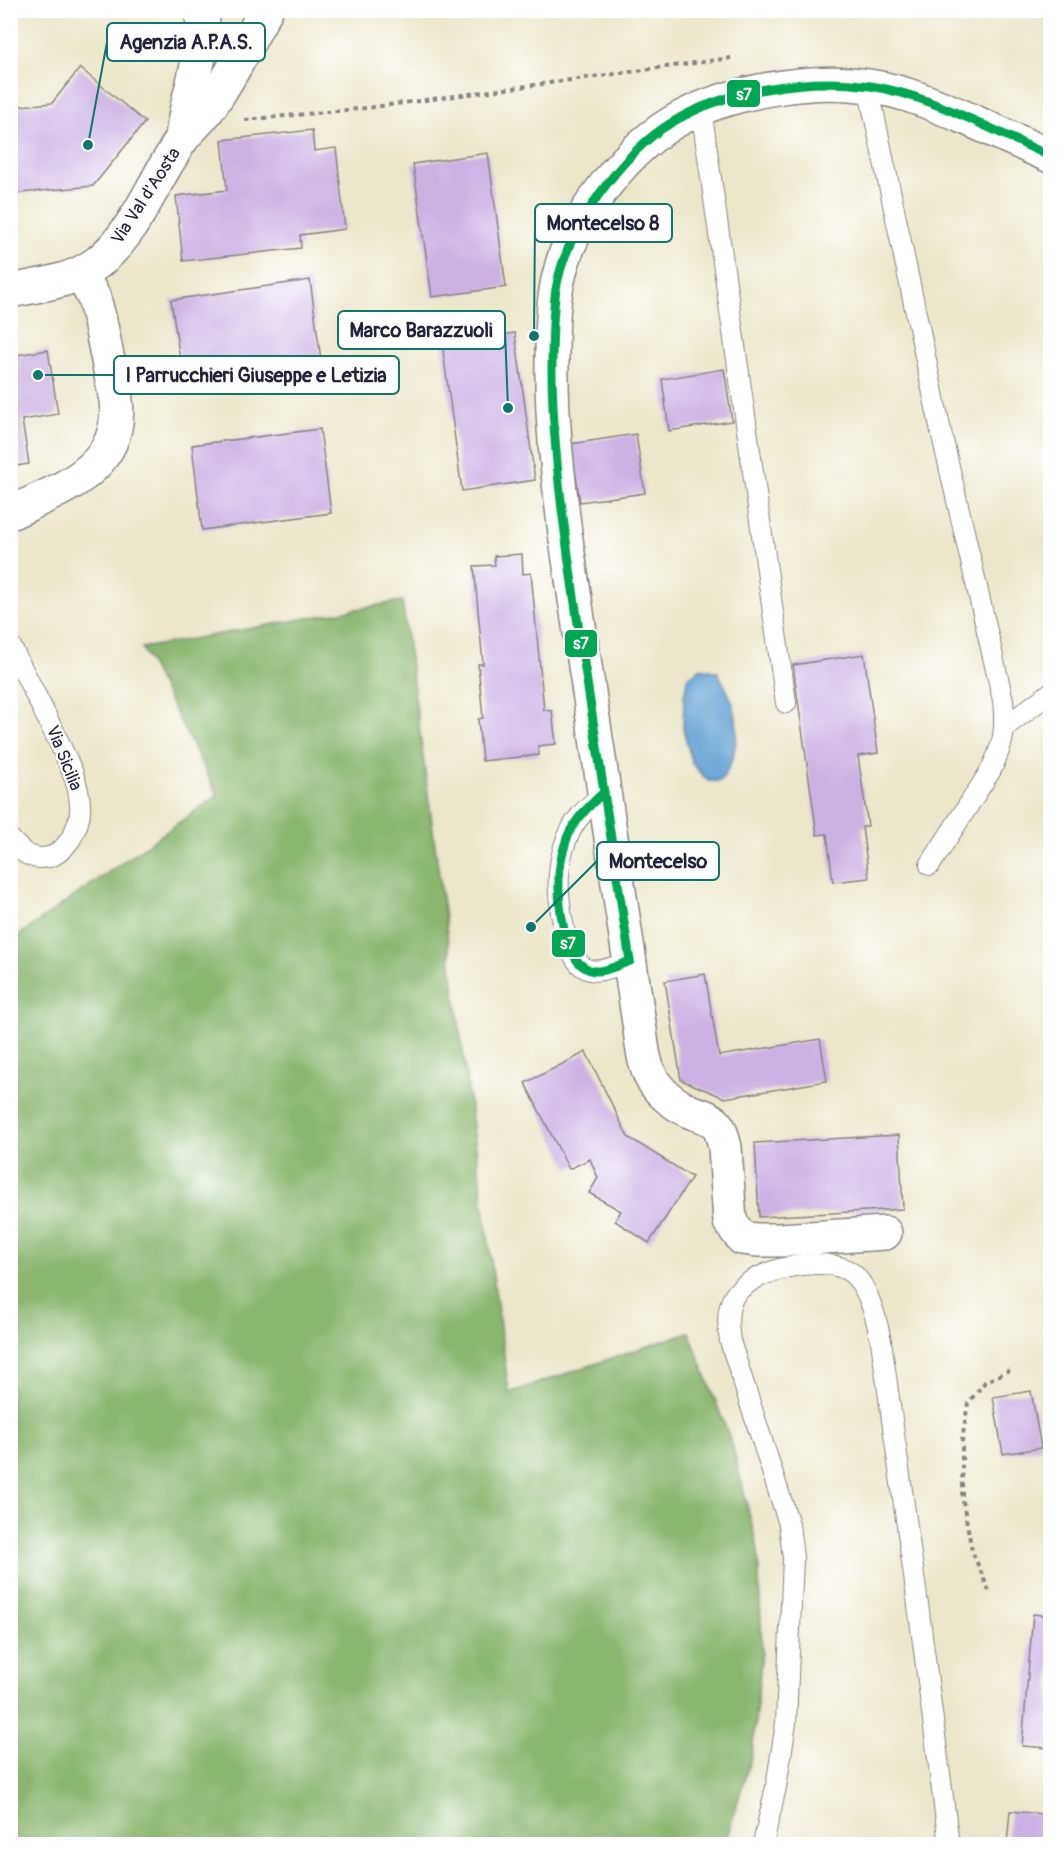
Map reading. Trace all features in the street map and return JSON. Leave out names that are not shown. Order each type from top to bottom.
[{"type":"street","name":"Via Val d'Aosta","points":[[182,139],[185,108],[200,55],[202,10]]},
{"type":"street","name":"Via Val d'Aosta","points":[[10,291],[52,283],[81,274],[106,255],[128,229],[182,139],[210,107],[266,10]]},
{"type":"street","points":[[885,1233],[757,1240],[742,1238],[730,1222],[725,1147],[723,1135],[717,1124],[673,1101],[657,1087],[649,1074],[639,1023],[557,474],[552,378],[553,315],[556,293],[563,260],[572,237],[588,210],[627,160],[670,124],[701,108],[765,90],[802,85],[868,86],[913,96],[1050,156]]},
{"type":"street","points":[[10,513],[68,485],[87,473],[100,460],[114,436],[117,410],[100,321],[94,298],[81,274]]},
{"type":"lane","points":[[868,86],[942,436],[1003,700],[1006,726],[991,770],[930,865]]},
{"type":"lane","points":[[701,108],[786,704]]},
{"type":"lane","name":"Via Sicilia","points":[[10,645],[66,757],[79,791],[81,808],[77,827],[68,843],[59,853],[50,857],[35,857],[22,853],[10,839]]},
{"type":"lane","points":[[1006,726],[1050,693]]},
{"type":"lane","points":[[604,792],[579,818],[566,843],[559,876],[561,911],[572,953],[588,970],[605,969],[630,961]]},
{"type":"lane","points":[[763,1845],[776,1787],[786,1723],[794,1558],[789,1524],[727,1326],[729,1308],[734,1297],[751,1281],[778,1270],[798,1265],[817,1264],[835,1265],[853,1274],[868,1297],[881,1341],[949,1845]]},
{"type":"path","points":[[234,121],[368,108],[739,57]]},
{"type":"path","points":[[989,1591],[972,1551],[962,1496],[962,1441],[968,1403],[985,1382],[1012,1369]]},
{"type":"green space","points":[[402,601],[509,1393],[689,1332],[732,1444],[758,1550],[762,1650],[752,1754],[725,1844],[11,1844],[11,941],[218,795],[142,648]]},
{"type":"water","points":[[701,668],[718,672],[736,716],[733,756],[720,781],[708,781],[692,764],[683,728],[684,696],[688,677]]},
{"type":"building","points":[[80,68],[145,122],[93,186],[10,194],[10,107],[52,103]]},
{"type":"building","points":[[312,130],[314,151],[336,148],[345,229],[300,235],[301,248],[183,261],[176,196],[227,190],[222,140]]},
{"type":"building","points":[[488,153],[506,287],[432,297],[413,164]]},
{"type":"building","points":[[310,280],[322,367],[184,387],[171,300]]},
{"type":"building","points":[[515,333],[535,480],[462,491],[442,343]]},
{"type":"building","points":[[48,350],[58,414],[22,420],[29,464],[10,467],[10,356]]},
{"type":"building","points":[[724,369],[732,421],[669,431],[662,379]]},
{"type":"building","points":[[320,429],[331,513],[202,530],[192,445]]},
{"type":"building","points":[[636,434],[645,493],[580,502],[571,444]]},
{"type":"building","points":[[522,554],[523,574],[531,573],[544,710],[552,711],[556,744],[538,746],[539,755],[482,761],[478,719],[483,718],[478,664],[483,664],[474,566],[495,565],[494,556]]},
{"type":"building","points":[[864,654],[878,753],[858,756],[868,826],[862,827],[869,878],[833,882],[827,834],[817,835],[793,665]]},
{"type":"building","points":[[705,974],[719,1056],[820,1039],[827,1081],[725,1098],[681,1080],[665,981]]},
{"type":"building","points":[[586,1052],[628,1137],[692,1177],[649,1243],[615,1221],[621,1211],[589,1193],[598,1178],[590,1159],[569,1169],[525,1083]]},
{"type":"building","points":[[899,1135],[903,1209],[759,1217],[755,1143]]},
{"type":"building","points":[[1031,1391],[1041,1448],[1003,1454],[993,1397]]},
{"type":"building","points":[[1033,1614],[1050,1616],[1050,1748],[1022,1746]]},
{"type":"building","points":[[1045,1784],[1050,1784],[1050,1844],[1007,1844],[1010,1811],[1043,1814]]},
{"type":"transit line","name":"s7","points":[[630,961],[568,556],[555,434],[552,331],[556,289],[562,264],[578,229],[614,175],[640,147],[660,130],[716,102],[767,89],[820,83],[870,86],[893,91],[916,97],[962,115],[1050,156]]},
{"type":"transit line","name":"s7","points":[[604,792],[578,819],[567,838],[559,874],[561,913],[573,955],[581,964],[590,970],[600,971],[630,961]]},
{"type":"place","name":"Agenzia A.P.A.S.","points":[[88,145]]},
{"type":"place","name":"Montecelso 8","points":[[534,336]]},
{"type":"place","name":"I Parrucchieri Giuseppe e Letizia","points":[[38,375]]},
{"type":"place","name":"Marco Barazzuoli","points":[[508,408]]},
{"type":"place","name":"Montecelso","points":[[531,927]]}]
